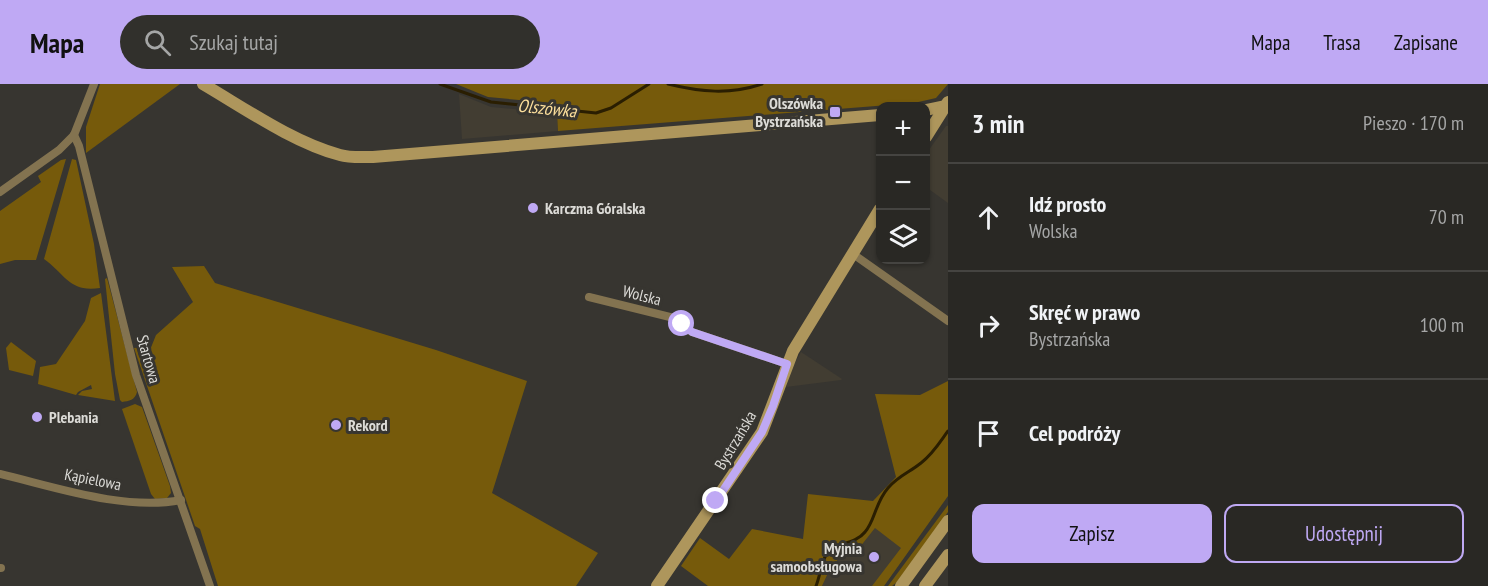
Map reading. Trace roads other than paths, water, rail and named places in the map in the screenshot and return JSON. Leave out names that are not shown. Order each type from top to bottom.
[{"type":"street","points":[[0,192],[59,150],[74,135],[94,84]]},
{"type":"street","points":[[203,84],[294,137],[330,152],[350,157],[876,115]]},
{"type":"street","points":[[930,109],[947,104]]},
{"type":"street","points":[[930,131],[947,104]]},
{"type":"street","name":"Startowa","points":[[74,135],[79,146],[134,366],[210,586]]},
{"type":"street","name":"Bystrzańska","points":[[657,586],[762,432],[787,364],[799,339],[879,210]]},
{"type":"street","points":[[853,255],[948,321]]},
{"type":"street","name":"Wolska","points":[[589,297],[674,318],[692,332],[787,364]]},
{"type":"street","name":"Kąpielowa","points":[[0,474],[100,497],[150,504],[180,500]]},
{"type":"street","points":[[901,586],[948,521]]},
{"type":"street","points":[[925,586],[948,555]]},
{"type":"waterway","name":"Olszówka","points":[[440,84],[491,102],[596,113],[611,108],[649,84]]},
{"type":"waterway","name":"Olszówka","points":[[668,84],[715,91],[738,90],[762,84]]},
{"type":"waterway","points":[[816,586],[829,551],[865,532],[888,488],[925,459],[948,431]]},
{"type":"place","name":"Olszówka Bystrzańska","points":[[835,112]]},
{"type":"place","name":"Karczma Góralska","points":[[533,208]]},
{"type":"place","name":"Plebania","points":[[37,417]]},
{"type":"place","name":"Rekord","points":[[336,425]]},
{"type":"place","name":"Myjnia samoobsługowa","points":[[874,557]]}]
